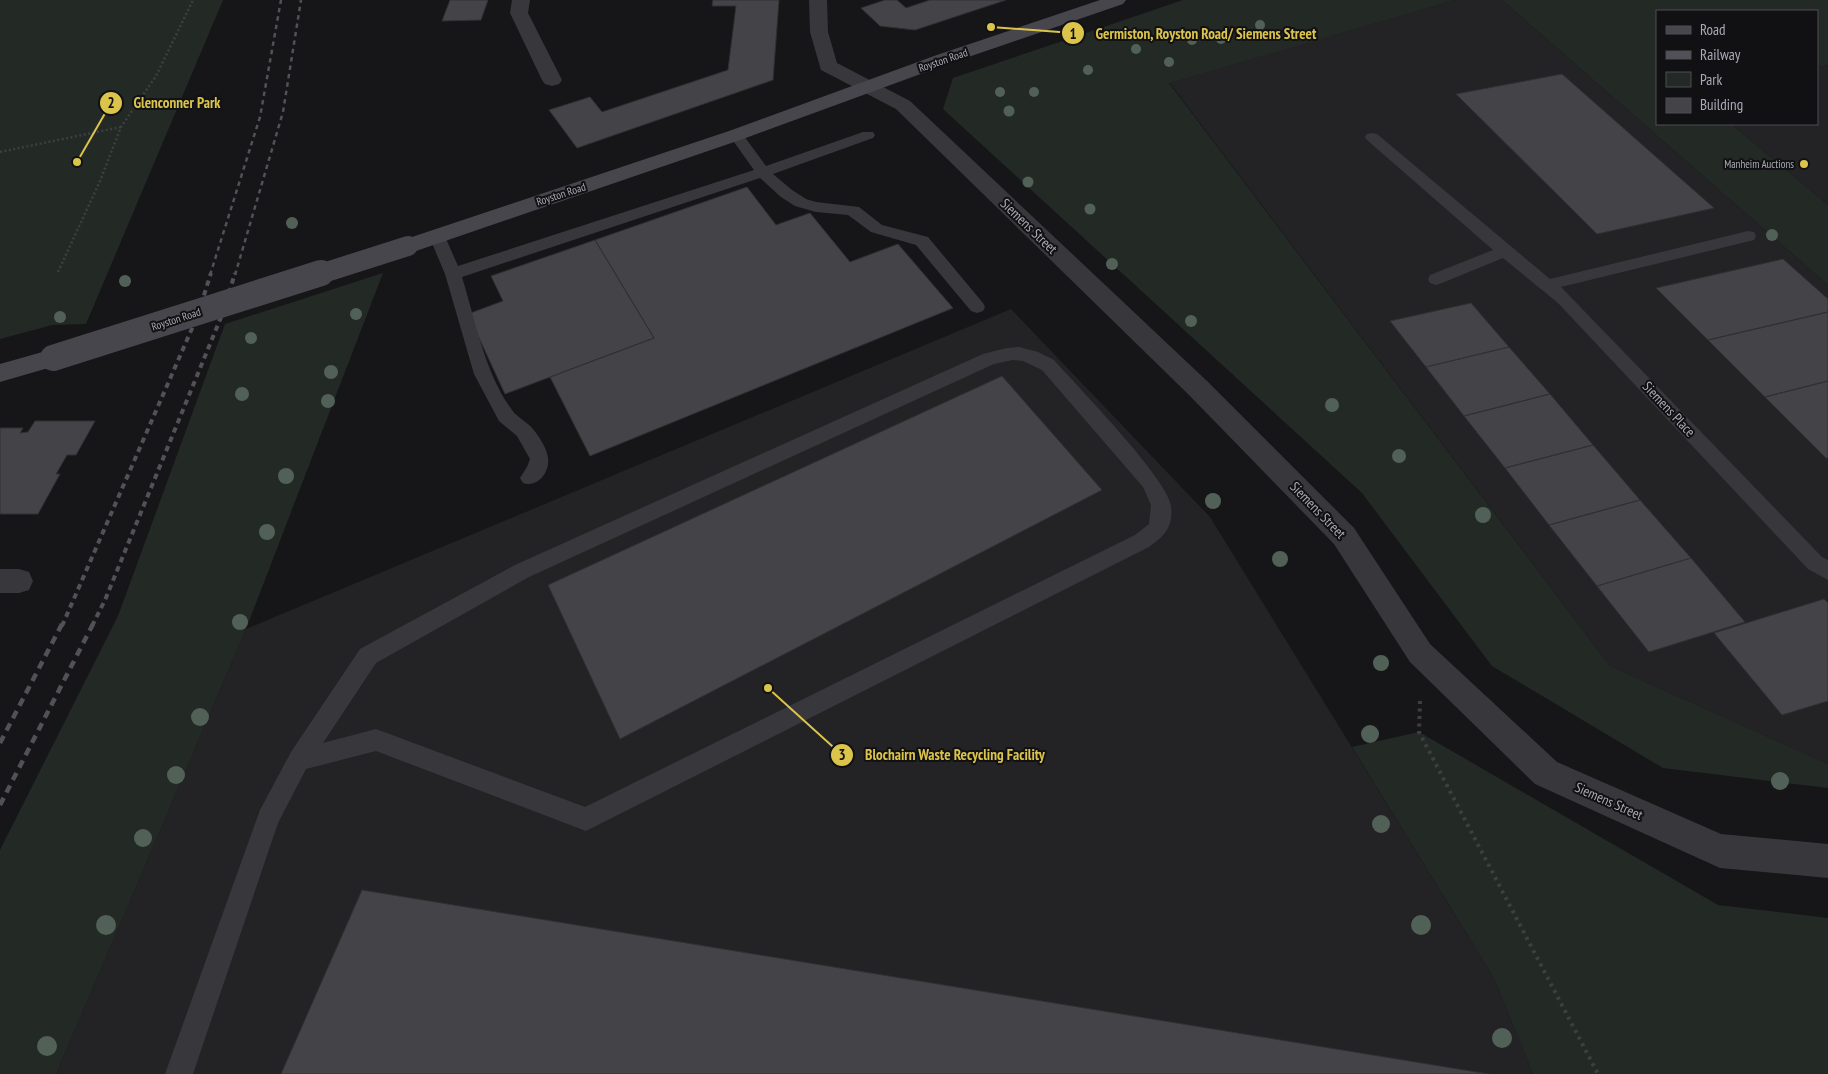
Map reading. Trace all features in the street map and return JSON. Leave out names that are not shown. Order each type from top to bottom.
[{"type":"street","points":[[521,0],[519,13],[552,80]]},
{"type":"street","name":"Siemens Street","points":[[818,0],[819,32],[828,66],[903,105],[1191,381],[1344,536],[1420,653],[1546,773],[1720,851],[1828,861]]},
{"type":"street","name":"Royston Road","points":[[0,373],[408,246],[736,136],[867,87],[1117,0]]},
{"type":"lane","points":[[453,274],[763,172],[868,135]]},
{"type":"lane","points":[[736,136],[763,172],[803,204],[852,210],[860,214],[870,225],[881,230],[910,235],[922,241],[978,307]]},
{"type":"lane","name":"Siemens Place","points":[[1372,137],[1571,306],[1816,564],[1828,571]]},
{"type":"lane","points":[[437,236],[453,274],[483,374],[506,416],[524,431],[533,444],[538,459],[536,470],[530,478]]},
{"type":"lane","points":[[1547,285],[1748,236]]},
{"type":"lane","points":[[1436,279],[1505,251]]},
{"type":"lane","points":[[179,1074],[268,818],[299,760],[368,656],[522,571],[989,360],[1007,354],[1025,354],[1048,365],[1150,482],[1161,505],[1159,528],[1142,540],[586,819],[376,740],[299,760]]},
{"type":"path","points":[[58,272],[100,181],[121,127],[156,76],[192,0]]},
{"type":"path","points":[[0,152],[121,127]]},
{"type":"path","points":[[1420,653],[1419,732],[1598,1074]]},
{"type":"shaded area","points":[[1455,0],[1502,0],[1828,285],[1828,764],[1610,666],[1169,82]]},
{"type":"shaded area","name":"Manheim Auctions","points":[[1828,65],[1828,205],[1732,125],[1818,125],[1818,67]]},
{"type":"shaded area","points":[[1011,309],[1210,517],[1494,978],[1533,1074],[56,1074],[246,629]]},
{"type":"green space","points":[[0,0],[223,0],[86,324],[52,325],[0,339]]},
{"type":"green space","points":[[1183,0],[1455,0],[1169,83],[1610,666],[1828,764],[1828,788],[1663,768],[1492,666],[1362,493],[943,109],[953,78]]},
{"type":"green space","points":[[1502,0],[1828,0],[1828,65],[1818,67],[1818,10],[1656,10],[1656,125],[1732,125],[1828,205],[1828,285]]},
{"type":"green space","points":[[383,273],[246,629],[56,1074],[0,1074],[0,850],[118,616],[225,324]]},
{"type":"green space","points":[[1419,732],[1718,905],[1828,918],[1828,1074],[1533,1074],[1494,978],[1352,747]]},
{"type":"building","points":[[450,0],[488,0],[481,20],[442,21]]},
{"type":"building","points":[[713,0],[779,0],[773,80],[577,148],[549,110],[590,97],[602,112],[728,70],[736,6],[712,6]]},
{"type":"building","points":[[885,0],[897,0],[906,8],[930,0],[1006,0],[915,30],[880,26],[861,8]]},
{"type":"building","points":[[1562,74],[1714,208],[1597,234],[1456,94]]},
{"type":"building","points":[[747,187],[776,225],[810,213],[850,262],[898,244],[953,308],[590,456],[550,377],[654,338],[595,240]]},
{"type":"building","points":[[595,240],[654,338],[505,394],[468,314],[503,301],[491,276]]},
{"type":"building","points":[[1783,259],[1828,299],[1828,312],[1708,340],[1656,288]]},
{"type":"building","points":[[1471,303],[1509,347],[1426,367],[1390,321]]},
{"type":"building","points":[[1828,312],[1828,381],[1765,397],[1708,340]]},
{"type":"building","points":[[1509,347],[1550,394],[1464,416],[1426,367]]},
{"type":"building","points":[[1002,376],[1102,490],[620,739],[548,585]]},
{"type":"building","points":[[1828,381],[1828,458],[1826,458],[1765,397]]},
{"type":"building","points":[[1550,394],[1593,445],[1505,468],[1464,416]]},
{"type":"building","points":[[35,421],[95,421],[76,455],[67,455],[56,474],[60,474],[38,514],[0,514],[0,428],[23,428],[20,433],[28,432]]},
{"type":"building","points":[[1593,445],[1640,500],[1549,525],[1505,468]]},
{"type":"building","points":[[1640,500],[1691,558],[1597,586],[1549,525]]},
{"type":"building","points":[[1691,558],[1745,622],[1649,652],[1597,586]]},
{"type":"building","points":[[1824,599],[1828,603],[1828,701],[1782,715],[1714,633]]},
{"type":"building","points":[[362,890],[1489,1074],[281,1074]]},
{"type":"railway","points":[[210,275],[260,117],[281,0]]},
{"type":"railway","points":[[235,275],[283,112],[301,0]]},
{"type":"railway","points":[[62,626],[197,317],[211,273]]},
{"type":"railway","points":[[93,624],[105,600],[224,310],[235,273]]},
{"type":"railway","points":[[0,743],[62,624]]},
{"type":"railway","points":[[0,805],[93,624]]},
{"type":"place","name":"Germiston, Royston Road/ Siemens Street","points":[[991,27]]},
{"type":"place","name":"Glenconner Park","points":[[77,162]]},
{"type":"place","name":"Manheim Auctions","points":[[1804,164]]},
{"type":"place","name":"Blochairn Waste Recycling Facility","points":[[768,688]]}]
